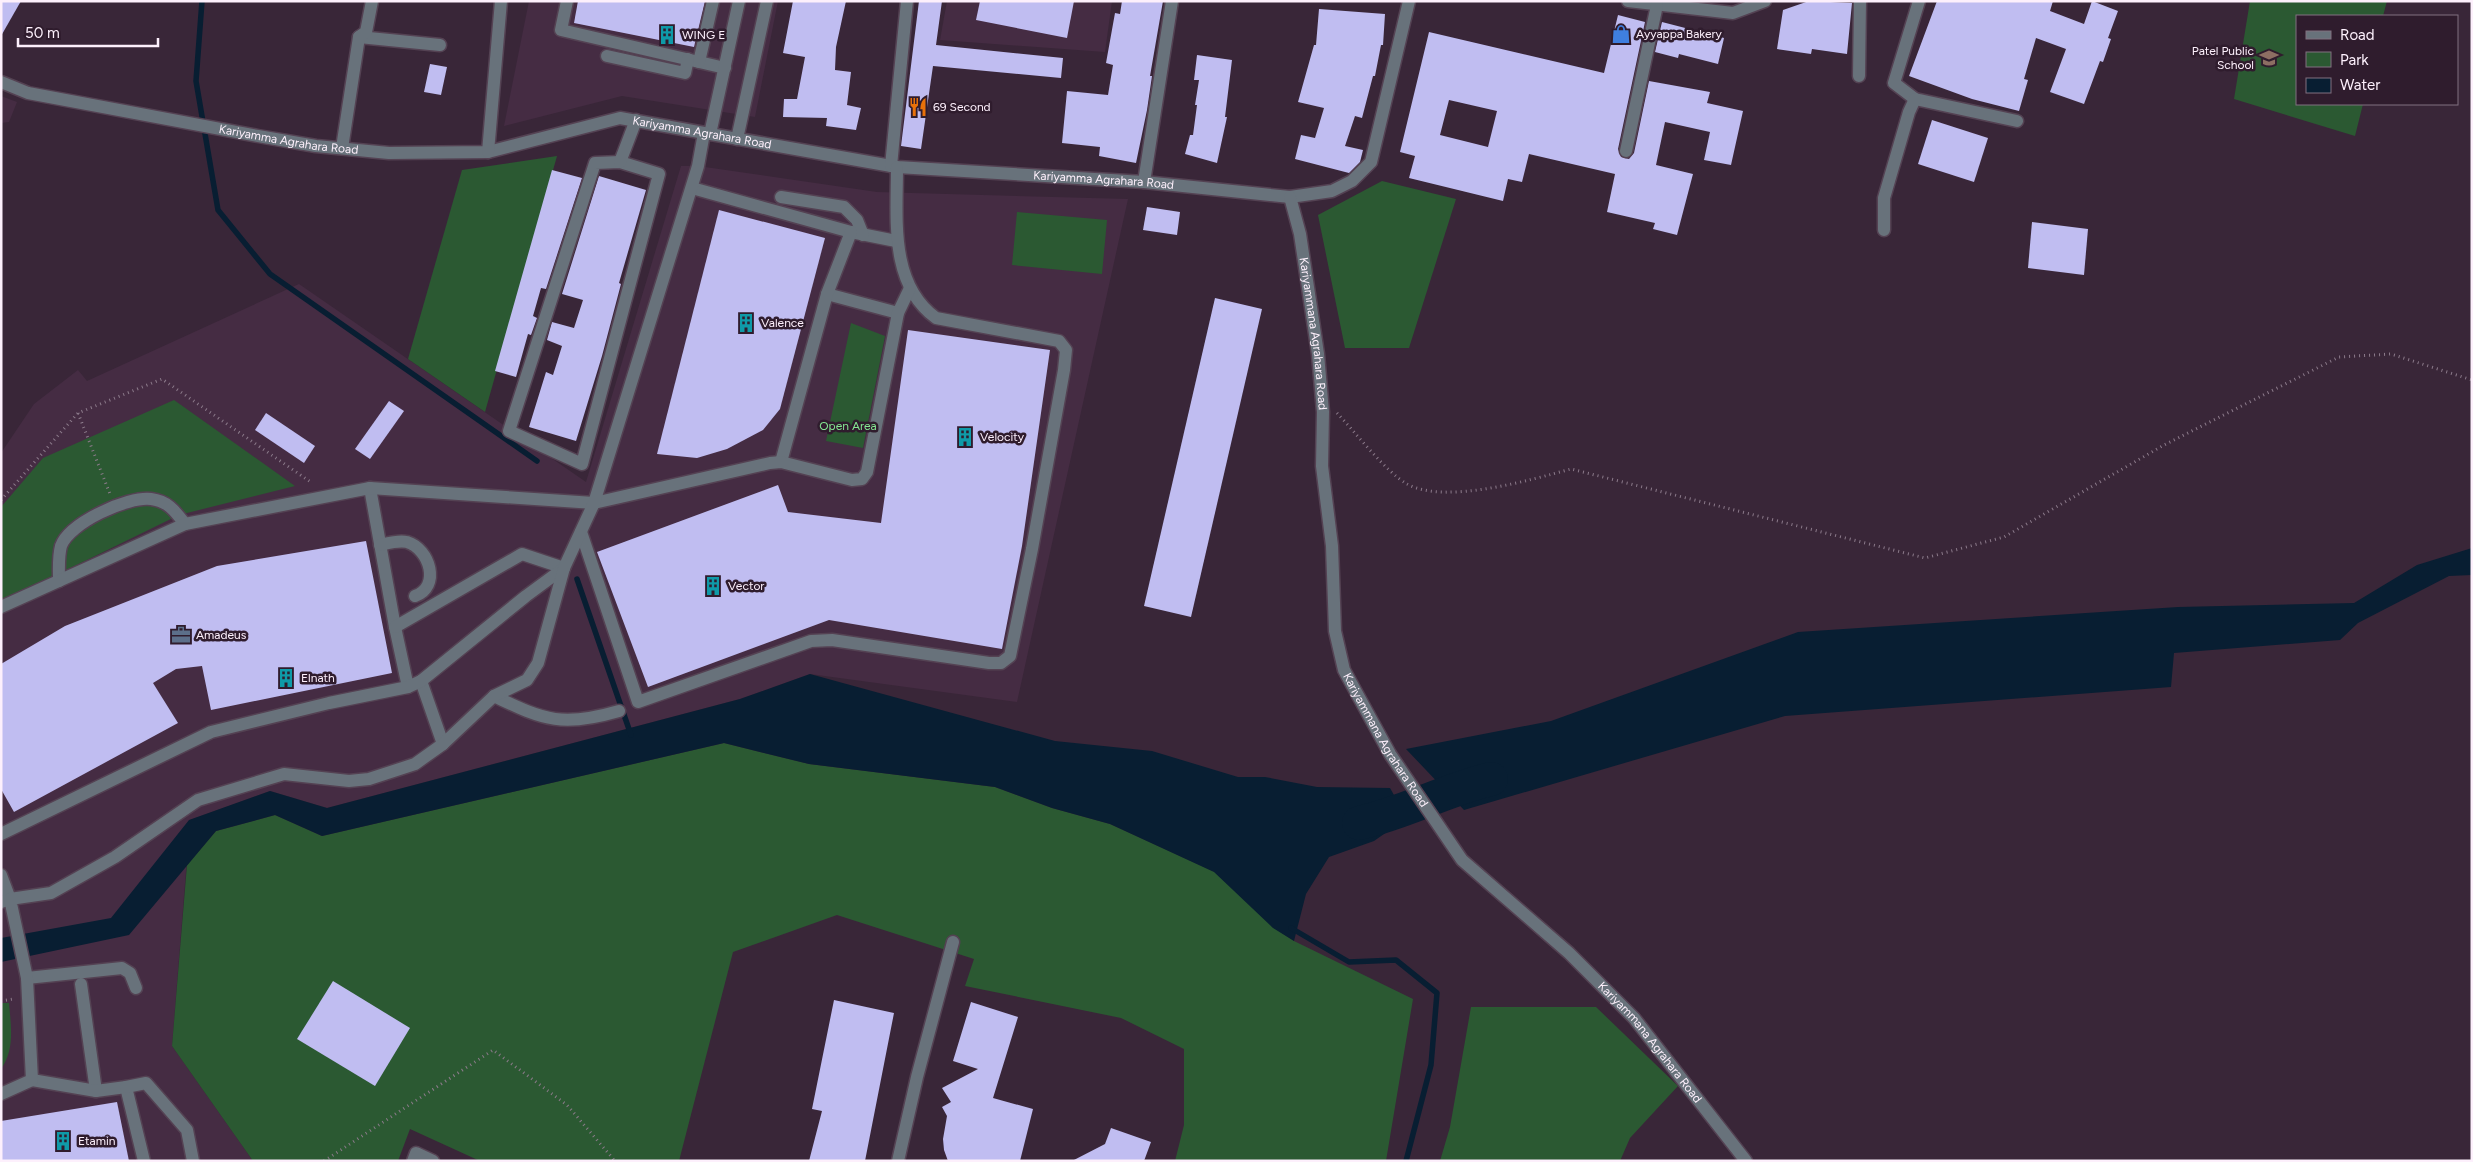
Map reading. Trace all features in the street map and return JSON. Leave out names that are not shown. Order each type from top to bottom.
[{"type":"street","points":[[342,148],[359,37],[366,32],[372,1]]},
{"type":"street","points":[[488,152],[501,1]]},
{"type":"street","points":[[567,1],[561,30],[726,68]]},
{"type":"street","points":[[607,56],[685,74],[694,61],[713,1]]},
{"type":"street","points":[[6,900],[51,893],[115,857],[198,800],[284,774],[349,781],[369,779],[415,764],[442,744],[494,696],[527,680],[533,674],[538,663],[564,568],[594,503],[692,188],[726,68],[739,1]]},
{"type":"street","points":[[737,139],[767,1]]},
{"type":"street","points":[[581,532],[638,702],[811,641],[832,640],[1001,663],[1010,656],[1059,399],[1066,350],[1059,341],[936,318],[922,308],[910,288],[896,242],[894,166],[907,1]]},
{"type":"street","points":[[1144,182],[1172,1]]},
{"type":"street","name":"Kariyamma Agrahara Road","points":[[1,82],[28,93],[213,128],[316,146],[389,153],[488,152],[620,118],[894,166],[1144,182],[1290,197],[1332,191],[1352,181],[1371,162],[1409,1]]},
{"type":"street","points":[[1628,1],[1733,13],[1765,1]]},
{"type":"street","points":[[1859,76],[1860,1]]},
{"type":"street","points":[[1918,1],[1894,83],[1916,98],[2017,121]]},
{"type":"street","points":[[1626,151],[1663,4]]},
{"type":"street","points":[[359,37],[440,46]]},
{"type":"street","points":[[1884,230],[1884,198],[1909,112],[1916,98]]},
{"type":"street","points":[[620,162],[636,120]]},
{"type":"street","points":[[620,162],[659,174],[582,464],[509,431],[595,163],[620,162]]},
{"type":"street","points":[[692,188],[896,242]]},
{"type":"street","points":[[781,197],[844,207],[857,220],[857,233],[827,294],[781,462]]},
{"type":"street","name":"Kariyammana Agrahara Road","points":[[1290,197],[1300,234],[1318,354],[1322,396],[1322,466],[1332,546],[1335,631],[1344,670],[1390,754],[1462,860],[1569,953],[1634,1018],[1746,1161]]},
{"type":"street","points":[[1,607],[185,524],[370,488],[594,503],[781,462],[852,480],[862,479],[867,472],[898,312],[910,288]]},
{"type":"street","points":[[827,294],[898,312]]},
{"type":"street","points":[[370,488],[394,627],[408,687]]},
{"type":"street","points":[[59,581],[58,564],[62,545],[68,535],[78,526],[103,512],[126,503],[150,499],[173,508],[185,524]]},
{"type":"street","points":[[380,544],[394,541],[406,542],[418,547],[426,555],[430,577],[426,588],[415,596]]},
{"type":"street","points":[[394,627],[522,554],[564,568]]},
{"type":"street","points":[[1,834],[211,732],[329,703],[408,687],[421,681],[526,596],[564,568]]},
{"type":"street","points":[[421,681],[442,744]]},
{"type":"street","points":[[494,696],[526,711],[558,720],[573,721],[620,711]]},
{"type":"street","points":[[1,875],[6,900],[16,924],[28,978],[32,1080]]},
{"type":"street","points":[[898,1161],[953,942]]},
{"type":"street","points":[[28,978],[122,968],[130,973],[136,988]]},
{"type":"street","points":[[81,984],[96,1091]]},
{"type":"street","points":[[1,1094],[32,1080],[96,1091],[146,1083],[187,1130],[193,1161]]},
{"type":"street","points":[[126,1087],[144,1161]]},
{"type":"street","points":[[413,1161],[416,1152],[433,1161]]},
{"type":"path","points":[[1322,396],[1378,458],[1407,484],[1434,493],[1514,484],[1571,469],[1925,558],[2004,537],[2164,445],[2339,357],[2391,354],[2472,380]]},
{"type":"path","points":[[1,500],[78,413],[162,379],[330,496]]},
{"type":"path","points":[[78,413],[111,496],[102,499]]},
{"type":"path","points":[[324,1161],[493,1050],[567,1105],[615,1161]]},
{"type":"shaded area","points":[[529,1],[778,1],[755,117],[622,96],[504,126]]},
{"type":"shaded area","points":[[947,1],[1112,1],[1105,52],[940,40]]},
{"type":"shaded area","points":[[1,96],[17,102],[9,122],[1,123]]},
{"type":"shaded area","points":[[681,166],[698,166],[877,192],[1128,199],[1017,702],[810,674],[740,699],[327,808],[270,791],[190,820],[172,1046],[253,1161],[1,1161],[1,453],[34,404],[78,370],[87,381],[299,284],[586,482]]},
{"type":"green space","name":"Patel Public School","points":[[2250,1],[2387,1],[2383,15],[2296,15],[2296,105],[2363,105],[2355,136],[2234,99]]},
{"type":"green space","points":[[557,156],[485,412],[408,359],[462,170]]},
{"type":"green space","points":[[1382,181],[1456,199],[1409,348],[1345,348],[1318,215]]},
{"type":"green space","points":[[1017,212],[1107,220],[1102,274],[1012,265]]},
{"type":"green space","name":"Open Area","points":[[851,323],[885,336],[863,448],[826,441]]},
{"type":"green space","points":[[174,400],[295,486],[179,515],[1,602],[1,507],[43,458]]},
{"type":"green space","points":[[724,743],[809,764],[995,787],[1052,808],[1110,824],[1215,872],[1273,927],[1294,941],[1413,999],[1386,1161],[1175,1161],[1184,1125],[1184,1049],[1121,1018],[965,986],[974,959],[837,915],[733,952],[679,1161],[480,1161],[410,1129],[398,1161],[253,1161],[172,1046],[187,865],[216,831],[275,815],[322,836]]},
{"type":"green space","points":[[1,1003],[9,1003],[11,1037],[8,1054],[1,1069]]},
{"type":"green space","points":[[1471,1007],[1596,1007],[1678,1086],[1630,1138],[1620,1161],[1440,1161],[1450,1127]]},
{"type":"water","points":[[2472,548],[2472,575],[2449,576],[2358,623],[2340,640],[2174,653],[2171,687],[1785,716],[1464,810],[1406,749],[1551,721],[1798,632],[2178,607],[2354,603],[2417,565]]},
{"type":"water","points":[[810,674],[1055,741],[1152,751],[1238,777],[1265,777],[1317,787],[1390,788],[1407,818],[1374,841],[1329,857],[1306,894],[1294,941],[1273,928],[1214,872],[1110,824],[1052,808],[995,787],[809,764],[724,743],[322,836],[275,815],[216,831],[129,935],[1,962],[1,938],[111,918],[189,820],[270,791],[327,808],[740,699]]},
{"type":"building","points":[[1,1],[21,1],[1,36]]},
{"type":"building","name":"WING E","points":[[578,1],[705,1],[694,47],[574,23]]},
{"type":"building","points":[[793,1],[846,1],[836,47],[835,70],[851,72],[847,105],[861,108],[856,130],[826,126],[827,118],[783,117],[784,99],[797,99],[805,57],[783,53]]},
{"type":"building","points":[[919,1],[942,1],[936,45],[1063,58],[1061,78],[933,66],[921,149],[901,146]]},
{"type":"building","points":[[980,1],[1074,1],[1067,38],[976,20]]},
{"type":"building","points":[[1122,1],[1163,1],[1150,76],[1152,76],[1147,110],[1136,163],[1099,156],[1100,147],[1062,143],[1067,91],[1108,95],[1113,65],[1106,63],[1115,13],[1120,14]]},
{"type":"building","points":[[1809,1],[1852,3],[1847,54],[1812,49],[1811,54],[1777,49],[1783,10]]},
{"type":"building","points":[[1937,1],[2053,1],[2050,11],[2084,24],[2092,1],[2118,11],[2108,38],[2111,39],[2103,62],[2100,61],[2084,104],[2050,92],[2066,49],[2036,38],[2024,79],[2028,80],[2019,111],[1972,99],[1909,76]]},
{"type":"building","points":[[1319,9],[1385,14],[1383,45],[1381,45],[1375,76],[1373,76],[1362,118],[1355,116],[1345,146],[1363,150],[1360,162],[1349,173],[1295,159],[1301,135],[1315,138],[1324,108],[1298,102],[1314,45],[1316,45]]},
{"type":"building","points":[[1618,15],[1645,22],[1618,149],[1621,157],[1629,159],[1634,153],[1649,81],[1710,92],[1707,103],[1743,111],[1731,165],[1704,160],[1710,132],[1665,122],[1656,165],[1693,174],[1677,235],[1653,229],[1655,223],[1607,212],[1615,174],[1529,154],[1522,182],[1508,179],[1503,201],[1409,178],[1415,156],[1400,152],[1429,32],[1604,73]],"holes":[[[1449,100],[1497,111],[1488,147],[1440,135]]]},
{"type":"building","points":[[1662,22],[1724,38],[1718,64],[1679,54],[1678,58],[1655,52]]},
{"type":"building","points":[[1197,55],[1232,60],[1225,117],[1227,117],[1217,163],[1185,154],[1190,135],[1193,135],[1197,105],[1195,105],[1199,80],[1194,80]]},
{"type":"building","points":[[430,64],[447,67],[441,95],[424,92]]},
{"type":"building","points":[[1932,120],[1988,138],[1974,182],[1918,164]]},
{"type":"building","points":[[552,170],[582,178],[546,289],[541,288],[533,316],[537,318],[531,335],[528,334],[516,377],[495,371]]},
{"type":"building","points":[[599,176],[646,190],[619,283],[621,284],[602,356],[576,441],[529,427],[546,372],[553,375],[562,346],[547,340],[552,322],[574,328],[583,300],[562,294]]},
{"type":"building","points":[[1147,207],[1180,212],[1177,235],[1143,230]]},
{"type":"building","name":"Valence","points":[[719,210],[825,238],[780,409],[763,430],[727,449],[697,458],[657,454]]},
{"type":"building","points":[[2032,222],[2088,229],[2084,275],[2028,268]]},
{"type":"building","points":[[1215,298],[1262,309],[1191,617],[1144,606]]},
{"type":"building","points":[[908,330],[1050,350],[1022,546],[1002,649],[829,620],[648,687],[597,552],[778,485],[788,512],[881,523]]},
{"type":"building","points":[[389,401],[404,411],[370,459],[355,449]]},
{"type":"building","points":[[266,413],[315,446],[304,463],[255,430]]},
{"type":"building","name":"Elnath","points":[[366,541],[392,673],[211,710],[202,666],[176,669],[153,683],[178,723],[14,812],[1,789],[1,664],[65,626],[217,566]]},
{"type":"building","points":[[333,981],[410,1028],[375,1086],[297,1039]]},
{"type":"building","points":[[834,1000],[894,1013],[865,1161],[809,1161],[822,1111],[812,1109]]},
{"type":"building","points":[[971,1002],[1018,1017],[993,1098],[1033,1109],[1020,1161],[948,1161],[944,1150],[943,1139],[947,1116],[942,1107],[951,1102],[942,1088],[978,1069],[953,1061]]},
{"type":"building","name":"Etamin","points":[[117,1102],[129,1161],[1,1161],[1,1121]]},
{"type":"building","points":[[1111,1128],[1151,1142],[1144,1161],[1072,1161],[1105,1144]]},
{"type":"waterway","points":[[202,1],[196,81],[218,210],[270,274],[537,461]]},
{"type":"waterway","points":[[577,579],[631,735]]},
{"type":"waterway","points":[[1359,823],[1376,819],[1457,789],[1491,779]]},
{"type":"waterway","points":[[1291,928],[1349,962],[1396,960],[1437,993],[1431,1065],[1406,1161]]},
{"type":"place","name":"Ayyappa Bakery","points":[[1621,34]]},
{"type":"place","name":"WING E","points":[[667,35]]},
{"type":"place","name":"Patel Public School","points":[[2269,58]]},
{"type":"place","name":"69 Second","points":[[918,107]]},
{"type":"place","name":"Valence","points":[[746,323]]},
{"type":"place","name":"Velocity","points":[[965,437]]},
{"type":"place","name":"Vector","points":[[713,586]]},
{"type":"place","name":"Amadeus","points":[[181,635]]},
{"type":"place","name":"Elnath","points":[[286,678]]},
{"type":"place","name":"Etamin","points":[[63,1141]]}]
